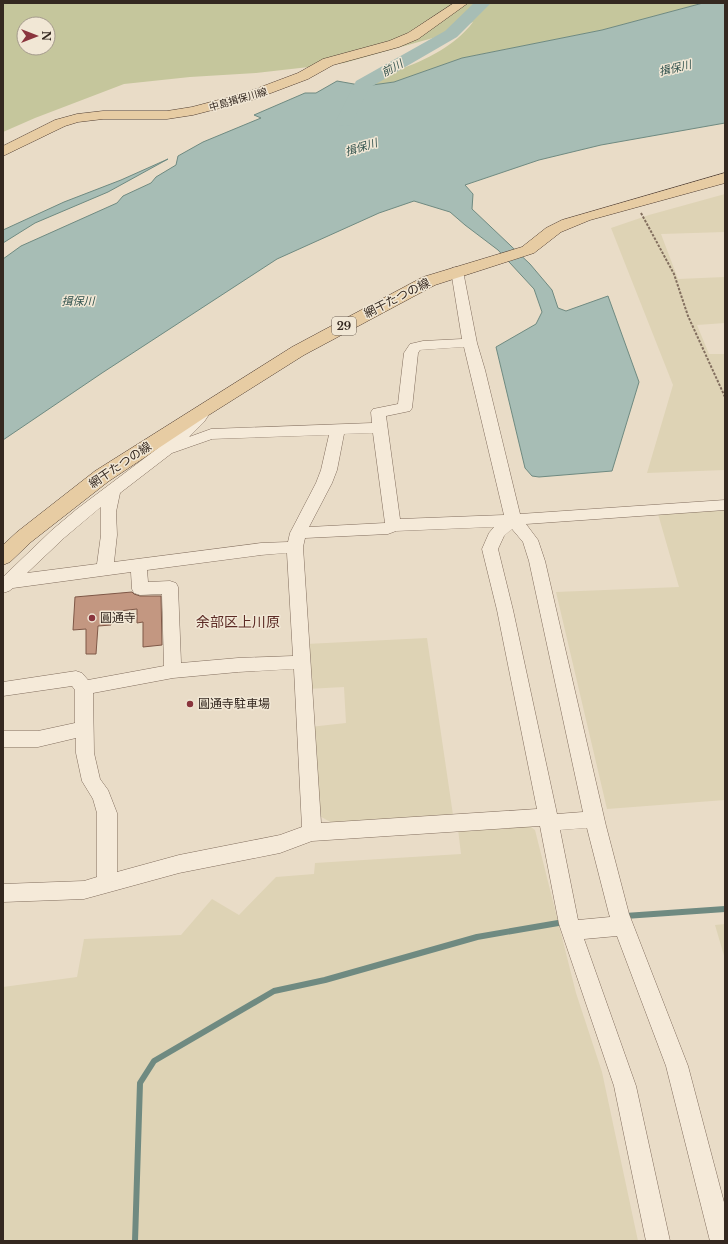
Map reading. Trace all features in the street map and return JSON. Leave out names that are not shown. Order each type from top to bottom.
[{"type":"main road","name":"中島揖保川線","points":[[3,152],[60,123],[77,118],[102,115],[167,115],[193,111],[250,96],[297,79],[328,62],[394,44],[413,36],[462,3]]},
{"type":"main road","name":"網干たつの線","points":[[3,557],[24,537],[102,476],[206,408],[298,352],[362,316],[429,281],[457,271],[515,256],[538,244],[552,231],[566,223],[635,202],[725,178]]},
{"type":"street","points":[[457,271],[470,343],[478,370],[513,519],[530,540],[537,561],[594,819],[623,926],[677,1066],[722,1241]]},
{"type":"street","points":[[393,525],[378,412],[404,408],[411,353],[415,347],[423,344],[470,343]]},
{"type":"street","points":[[6,584],[58,534],[163,452],[199,419],[206,408]]},
{"type":"street","points":[[163,452],[211,434],[380,428]]},
{"type":"street","points":[[312,832],[302,662],[297,540],[329,470],[337,430]]},
{"type":"street","points":[[105,569],[109,535],[108,512],[113,490]]},
{"type":"street","points":[[6,584],[105,569],[261,550],[297,540],[388,528],[393,525],[480,522],[725,504]]},
{"type":"street","points":[[513,519],[497,532],[490,549],[505,610],[571,930],[625,1086],[658,1241]]},
{"type":"street","points":[[139,565],[140,588],[170,587],[173,671]]},
{"type":"street","points":[[84,688],[173,671],[238,665],[302,662]]},
{"type":"street","points":[[3,689],[76,678],[84,688],[85,753],[91,781],[101,796],[107,813],[107,884]]},
{"type":"street","points":[[3,738],[38,738],[84,730]]},
{"type":"street","points":[[3,893],[84,890],[179,864],[280,844],[312,832],[594,819]]},
{"type":"street","points":[[571,930],[623,926]]},
{"type":"path","points":[[635,202],[674,274],[688,316],[725,397]]},
{"type":"shaded area","points":[[725,194],[725,232],[661,234],[678,279],[725,277],[725,323],[697,325],[709,354],[725,354],[725,470],[647,473],[673,385],[611,228],[649,215]]},
{"type":"shaded area","points":[[725,510],[725,800],[607,809],[556,592],[679,587],[658,514]]},
{"type":"shaded area","points":[[427,638],[453,815],[334,824],[316,814],[310,727],[346,723],[344,687],[307,689],[306,644]]},
{"type":"shaded area","points":[[528,825],[535,830],[576,993],[602,1072],[638,1241],[3,1241],[3,987],[77,977],[84,939],[181,935],[212,899],[239,915],[276,877],[314,874],[315,863],[461,854],[458,829]]},
{"type":"shaded area","points":[[725,924],[725,959],[715,925]]},
{"type":"green space","points":[[3,3],[703,3],[602,30],[462,58],[394,82],[365,86],[359,83],[373,77],[398,70],[429,57],[458,38],[473,22],[447,34],[344,63],[256,73],[190,77],[124,84],[35,118],[3,132]]},
{"type":"water","name":"揖保川","points":[[703,3],[725,3],[725,123],[601,145],[539,160],[465,185],[473,194],[472,209],[530,264],[552,290],[558,308],[566,311],[608,296],[639,382],[612,471],[539,477],[532,476],[525,468],[496,347],[536,324],[542,312],[534,289],[498,250],[450,212],[414,201],[379,213],[277,259],[102,373],[3,440],[3,259],[21,246],[117,203],[123,196],[151,183],[156,177],[176,165],[178,156],[203,142],[261,118],[254,115],[305,93],[316,93],[337,81],[365,86],[394,82],[462,58],[602,30]]},
{"type":"water","points":[[168,159],[108,192],[35,223],[3,243],[3,230],[64,202],[121,180]]},
{"type":"building","name":"圓通寺","points":[[132,592],[140,596],[161,596],[162,645],[143,647],[143,622],[137,623],[137,609],[111,612],[111,625],[98,626],[96,654],[86,654],[86,629],[73,630],[75,597]]},
{"type":"waterway","name":"前川","points":[[345,121],[362,85],[451,34],[483,3]]},
{"type":"waterway","points":[[625,916],[725,909]]},
{"type":"waterway","points":[[135,1241],[140,1083],[154,1061],[274,991],[325,980],[477,937],[564,922]]},
{"type":"place","name":"圓通寺","points":[[92,618]]},
{"type":"place","name":"圓通寺駐車場","points":[[190,704]]},
{"type":"district","name":"余部区上川原","points":[[238,622]]}]
